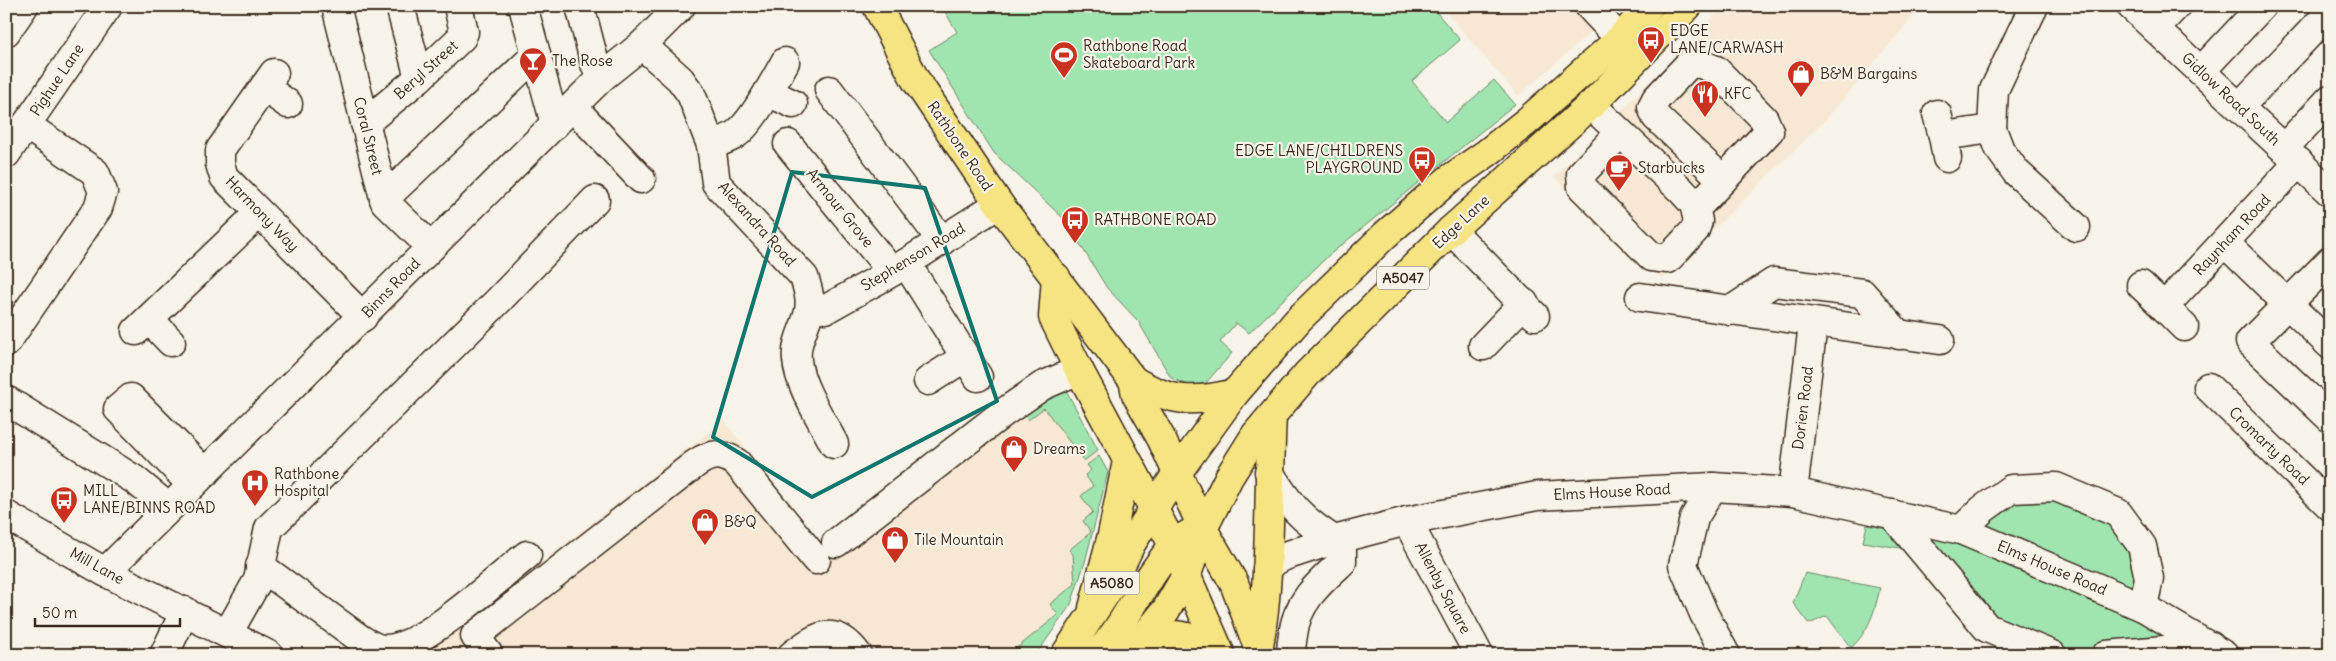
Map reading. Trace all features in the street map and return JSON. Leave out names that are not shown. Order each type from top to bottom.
[{"type":"main road","name":"Rathbone Road","points":[[877,6],[915,79],[1000,204],[1133,380],[1136,394],[1177,473],[1203,529],[1234,583],[1260,651]]},
{"type":"main road","name":"A5047","points":[[1177,473],[1235,393],[1298,320],[1384,234],[1448,180],[1487,153],[1526,122],[1620,39],[1649,6]]},
{"type":"main road","points":[[1620,39],[1633,52],[1687,6]]},
{"type":"main road","name":"Edge Lane","points":[[1135,649],[1166,610],[1187,574],[1203,529],[1229,477],[1256,434],[1307,374],[1451,230],[1590,105],[1687,6]]},
{"type":"main road","points":[[1056,277],[1053,317],[1079,370],[1174,547],[1220,655]]},
{"type":"main road","points":[[1133,380],[1147,388],[1188,401],[1235,393]]},
{"type":"main road","points":[[1260,651],[1268,569],[1269,472],[1272,416]]},
{"type":"main road","points":[[1092,614],[1112,535],[1127,461]]},
{"type":"main road","name":"A5080","points":[[1066,655],[1110,586],[1131,544],[1153,507],[1177,473]]},
{"type":"main road","points":[[1095,655],[1112,636],[1150,576],[1174,547],[1192,533],[1203,529]]},
{"type":"main road","points":[[1135,649],[1159,636],[1180,635],[1204,643],[1220,655]]},
{"type":"street","points":[[6,32],[24,6]]},
{"type":"street","name":"Pighue Lane","points":[[6,154],[108,6]]},
{"type":"street","name":"Coral Street","points":[[336,6],[384,202],[431,247]]},
{"type":"street","points":[[400,6],[419,78]]},
{"type":"street","name":"Beryl Street","points":[[366,123],[419,78],[462,37],[464,32],[458,6]]},
{"type":"street","points":[[523,6],[536,55],[564,116],[641,179]]},
{"type":"street","points":[[580,6],[595,64],[602,77]]},
{"type":"street","name":"Binns Road","points":[[105,572],[602,77],[642,45],[681,6]]},
{"type":"street","points":[[1589,6],[1620,39]]},
{"type":"street","points":[[2034,6],[1994,90],[1992,129],[2000,150],[2016,172],[2076,227]]},
{"type":"street","name":"Gidlow Road South","points":[[2131,6],[2328,187]]},
{"type":"street","points":[[2155,28],[2176,6]]},
{"type":"street","points":[[2201,71],[2262,6]]},
{"type":"street","points":[[2240,106],[2330,12]]},
{"type":"street","name":"Alexandra Road","points":[[642,45],[680,80],[691,94],[711,145],[716,183],[804,277],[809,295],[808,314],[799,339],[796,358],[799,375],[834,444]]},
{"type":"street","points":[[384,199],[536,55]]},
{"type":"street","points":[[711,145],[734,136],[741,130],[768,92],[785,62]]},
{"type":"street","points":[[1590,105],[1687,197],[1701,203],[1723,180],[1769,131],[1764,119],[1716,70],[1700,64],[1690,64],[1656,99],[1652,107],[1656,117],[1723,180]]},
{"type":"street","name":"Harmony Way","points":[[288,104],[269,80],[220,150],[220,164],[224,177],[363,317]]},
{"type":"street","points":[[829,90],[942,241]]},
{"type":"street","points":[[768,92],[793,104]]},
{"type":"street","name":"Raynham Road","points":[[2164,307],[2225,243],[2330,99]]},
{"type":"street","points":[[6,342],[98,208],[103,192],[95,172],[26,125]]},
{"type":"street","points":[[1942,136],[1992,129]]},
{"type":"street","points":[[1620,133],[1581,174],[1582,187],[1652,258],[1668,259],[1696,230],[1698,221],[1687,197]]},
{"type":"street","name":"Armour Grove","points":[[788,144],[899,268],[971,368],[928,382]]},
{"type":"street","points":[[222,630],[258,580],[269,528],[498,301],[595,200]]},
{"type":"street","name":"Stephenson Road","points":[[826,309],[899,268],[1000,204]]},
{"type":"street","points":[[171,342],[143,325],[260,213]]},
{"type":"street","points":[[1451,230],[1529,310],[1483,346]]},
{"type":"street","points":[[2225,243],[2330,345]]},
{"type":"street","points":[[2329,262],[2250,342],[2330,418]]},
{"type":"street","points":[[1730,311],[1774,282],[1862,293],[1899,335]]},
{"type":"street","points":[[2141,285],[2184,327]]},
{"type":"street","points":[[1640,297],[1813,324],[1940,340]]},
{"type":"street","name":"Dorien Road","points":[[1793,492],[1813,324]]},
{"type":"street","points":[[489,655],[475,636],[695,464],[711,455],[722,454],[737,463],[826,551],[991,422],[1042,386],[1079,370]]},
{"type":"street","name":"Cromarty Road","points":[[2208,387],[2330,506]]},
{"type":"street","points":[[6,400],[135,480],[169,508]]},
{"type":"street","points":[[1269,472],[1285,498],[1300,516],[1311,526],[1338,540],[1342,562],[1311,591],[1294,622],[1291,650],[1293,655]]},
{"type":"street","points":[[1713,487],[1694,518],[1683,564],[1704,614],[1726,655]]},
{"type":"street","name":"Elms House Road","points":[[1268,569],[1275,561],[1285,556],[1407,521],[1537,496],[1713,487],[1793,492],[1961,530],[2143,607],[2218,650]]},
{"type":"street","points":[[1961,530],[1983,509],[2011,490],[2056,487],[2118,513],[2142,546],[2149,578],[2143,607]]},
{"type":"street","points":[[1892,514],[1987,628],[2052,655]]},
{"type":"street","name":"Mill Lane","points":[[6,515],[105,572],[269,655]]},
{"type":"street","name":"Allenby Square","points":[[1407,521],[1479,655]]},
{"type":"street","points":[[260,566],[370,646],[386,649],[404,645],[430,632],[527,555]]},
{"type":"street","points":[[164,655],[185,611]]},
{"type":"street","points":[[792,655],[817,637],[832,635],[846,641],[858,655]]},
{"type":"street","name":"Elms House Road","points":[[2106,655],[2218,650]]},
{"type":"highlighted area","points":[[792,172],[925,188],[997,401],[812,497],[713,437]]},
{"type":"shaded area","points":[[1441,6],[1621,6],[1518,96]]},
{"type":"shaded area","points":[[1723,6],[1922,6],[1826,119],[1663,279],[1554,177],[1694,38]]},
{"type":"shaded area","points":[[1067,392],[1108,472],[1085,562],[1071,604],[1036,655],[422,655],[724,420],[818,544],[987,418]]},
{"type":"green space","points":[[947,6],[1431,6],[1460,40],[1412,81],[1446,122],[1494,80],[1515,104],[1328,256],[1249,333],[1236,323],[1220,342],[1232,353],[1205,384],[1188,385],[1171,378],[1138,321],[1107,288],[1065,220],[994,153],[929,50],[957,32],[944,10]]},
{"type":"green space","points":[[1067,392],[1098,450],[1084,461],[1044,408],[1028,420],[1020,409],[1052,395]]},
{"type":"green space","points":[[1099,456],[1108,472],[1085,562],[1071,604],[1036,655],[1008,655],[1058,615],[1050,604],[1075,584],[1073,554],[1069,550],[1091,532],[1083,521],[1093,512],[1081,496],[1093,486],[1085,475],[1091,470],[1087,465]]},
{"type":"green space","points":[[2049,495],[2116,523],[2140,574],[2133,592],[1987,529],[1983,521],[2012,497]]},
{"type":"green space","points":[[1867,525],[1880,527],[1888,531],[1903,547],[1863,542]]},
{"type":"green space","points":[[1935,537],[2026,569],[2113,607],[2170,636],[2173,646],[2060,651],[1995,619],[1929,538]]},
{"type":"green space","points":[[1805,573],[1880,588],[1867,628],[1851,648],[1827,616],[1809,624],[1793,603]]},
{"type":"place","name":"EDGE LANE/CARWASH","points":[[1651,64]]},
{"type":"place","name":"Rathbone Road Skateboard Park","points":[[1064,79]]},
{"type":"place","name":"The Rose","points":[[533,85]]},
{"type":"place","name":"B&M Bargains","points":[[1801,98]]},
{"type":"place","name":"KFC","points":[[1705,118]]},
{"type":"place","name":"EDGE LANE/CHILDRENS PLAYGROUND","points":[[1422,184]]},
{"type":"place","name":"Starbucks","points":[[1619,192]]},
{"type":"place","name":"RATHBONE ROAD","points":[[1075,244]]},
{"type":"place","name":"Dreams","points":[[1014,473]]},
{"type":"place","name":"Rathbone Hospital","points":[[255,507]]},
{"type":"place","name":"MILL LANE/BINNS ROAD","points":[[64,524]]},
{"type":"place","name":"B&Q","points":[[705,546]]},
{"type":"place","name":"Tile Mountain","points":[[895,564]]}]
